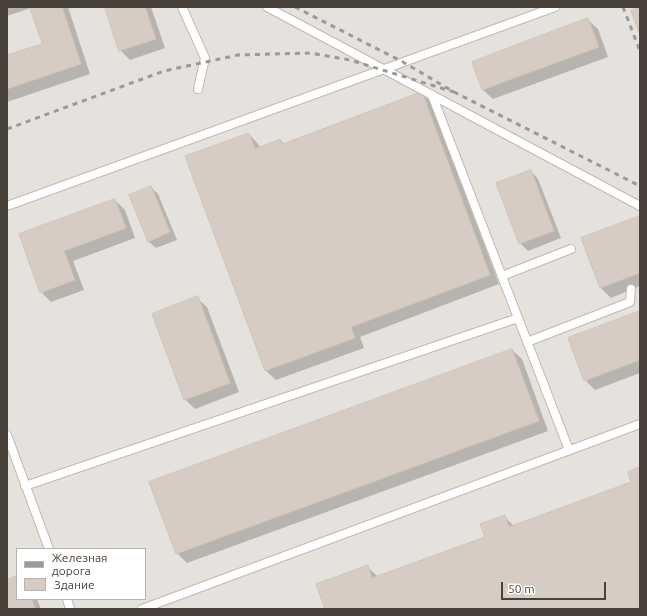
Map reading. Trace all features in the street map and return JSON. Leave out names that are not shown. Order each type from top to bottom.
[{"type":"lane","points":[[182,7],[205,58],[198,89]]},
{"type":"lane","points":[[267,7],[640,206]]},
{"type":"lane","points":[[7,206],[555,7]]},
{"type":"lane","points":[[432,95],[569,450]]},
{"type":"lane","points":[[502,276],[571,249]]},
{"type":"lane","points":[[527,342],[630,302],[631,289]]},
{"type":"lane","points":[[26,486],[518,318]]},
{"type":"lane","points":[[142,609],[640,424]]},
{"type":"lane","points":[[7,435],[48,548]]},
{"type":"shaded area","points":[[7,7],[640,7],[640,609],[7,609]]},
{"type":"building","points":[[30,7],[62,7],[81,64],[7,89],[7,55],[42,44]]},
{"type":"building","points":[[105,7],[145,7],[156,39],[119,51]]},
{"type":"building","points":[[640,7],[640,35],[631,11]]},
{"type":"building","points":[[588,18],[599,47],[482,90],[472,62]]},
{"type":"building","points":[[422,92],[490,275],[351,327],[355,338],[265,371],[185,156],[249,133],[255,149],[280,139],[282,144]]},
{"type":"building","points":[[531,170],[554,231],[519,244],[496,183]]},
{"type":"building","points":[[151,186],[170,232],[148,242],[129,195]]},
{"type":"building","points":[[115,199],[126,228],[64,251],[75,280],[40,293],[19,234]]},
{"type":"building","points":[[640,216],[640,273],[600,288],[581,238]]},
{"type":"building","points":[[198,296],[230,383],[184,400],[152,314]]},
{"type":"building","points":[[640,311],[640,360],[584,381],[568,338]]},
{"type":"building","points":[[512,349],[539,421],[176,554],[149,482]]},
{"type":"building","points":[[640,467],[640,609],[325,609],[316,584],[368,565],[372,578],[485,537],[480,524],[505,515],[509,527],[631,482],[628,472]]},
{"type":"building","points":[[16,576],[16,600],[32,600],[35,609],[7,609],[7,580]]},
{"type":"railway","points":[[295,7],[403,62],[454,92],[640,186]]},
{"type":"railway","points":[[623,7],[640,51]]},
{"type":"railway","points":[[7,129],[164,71],[238,55],[310,53],[350,60],[454,92]]}]
